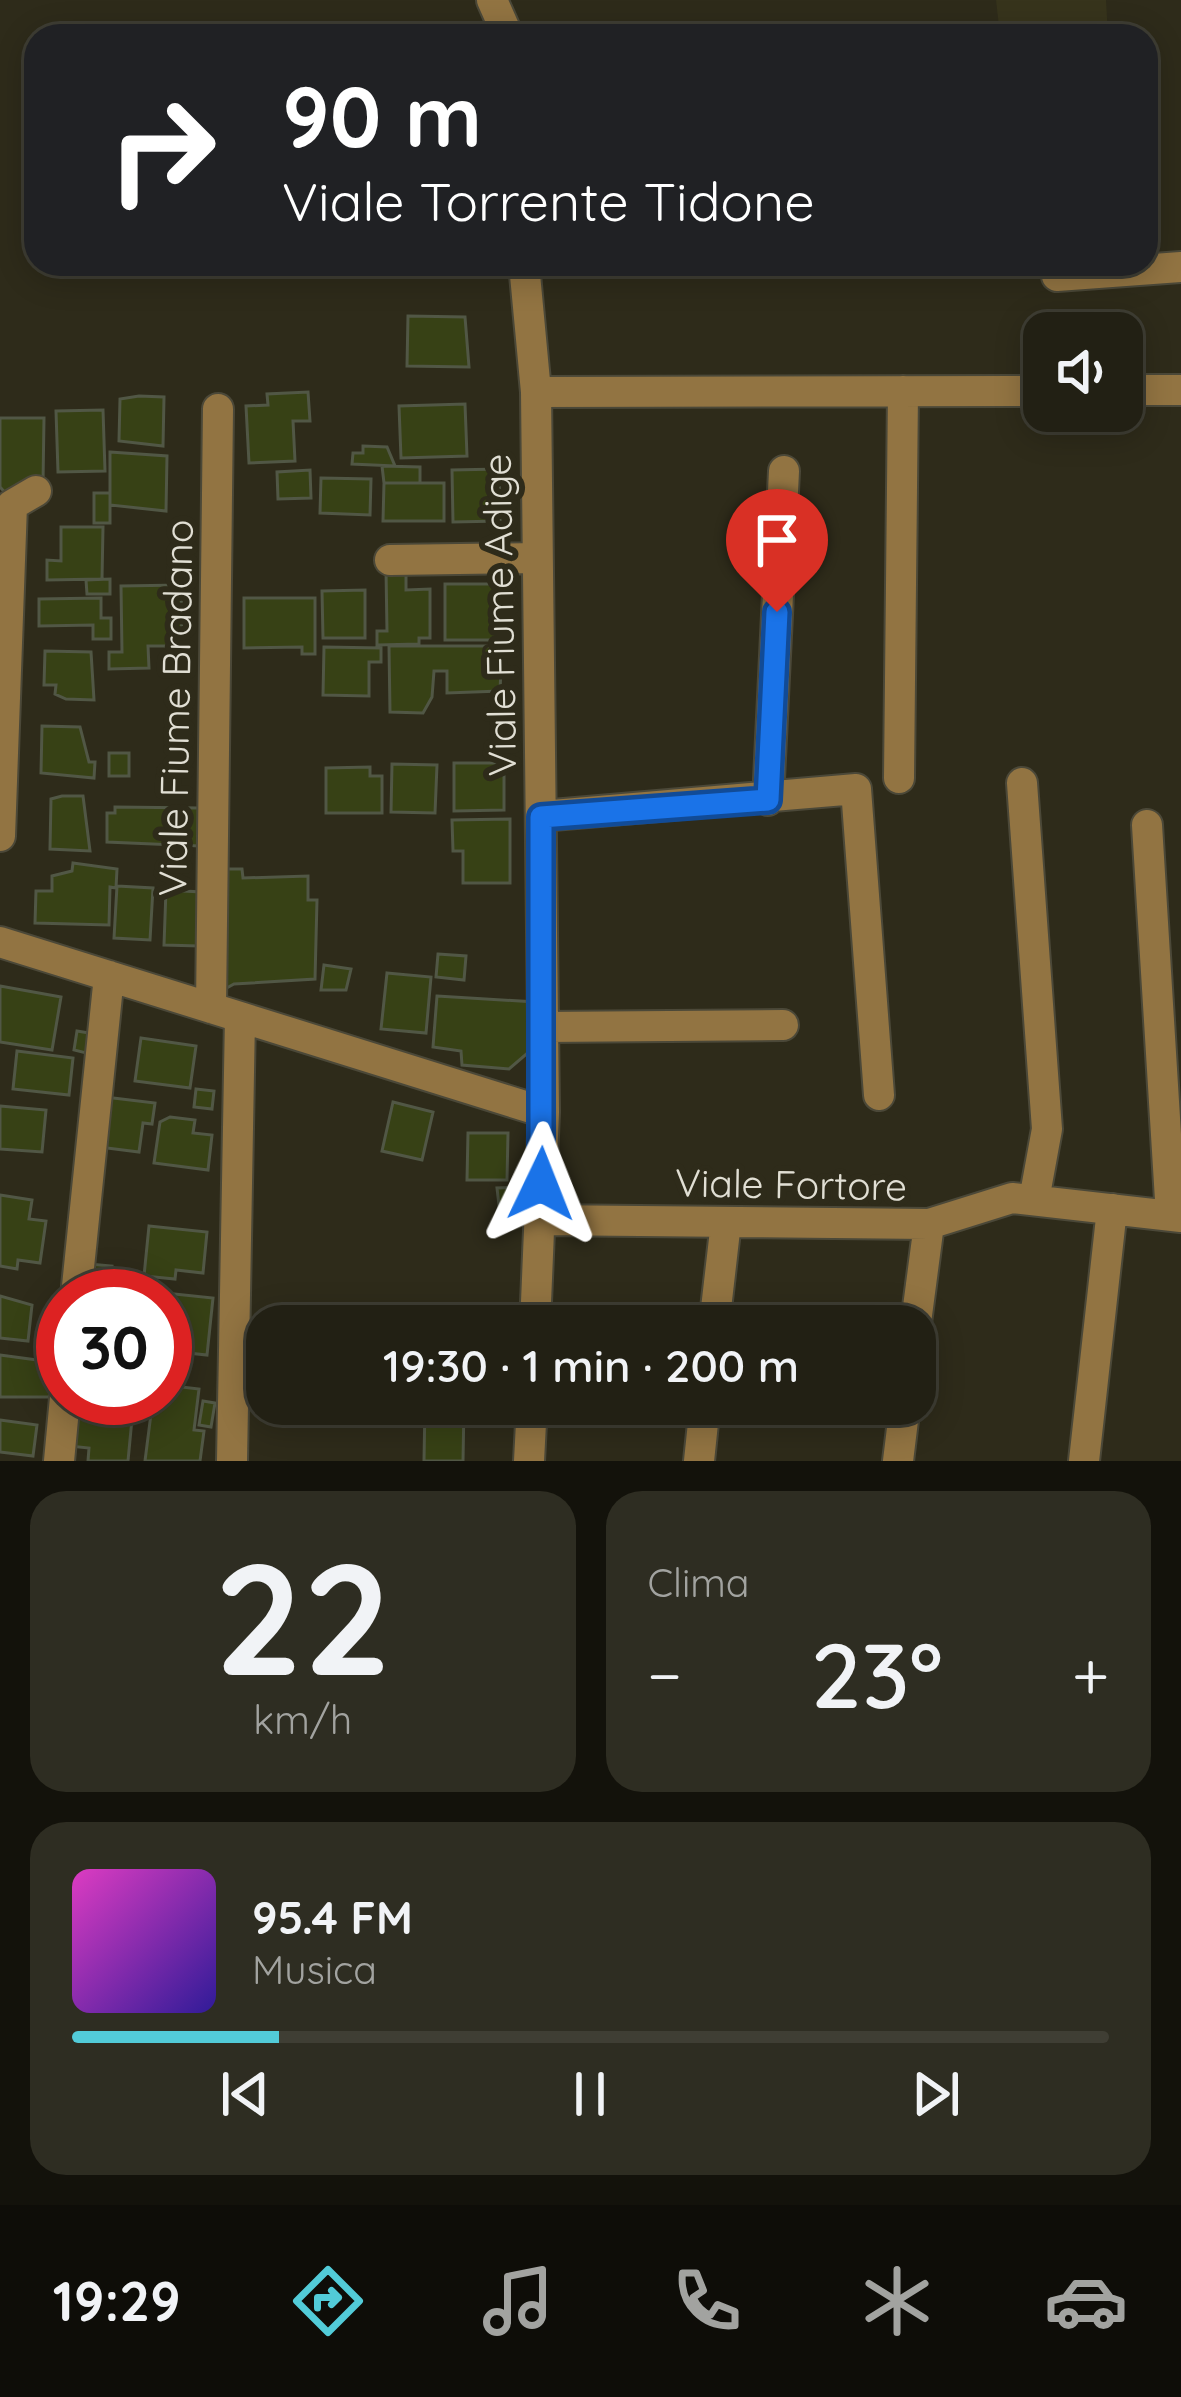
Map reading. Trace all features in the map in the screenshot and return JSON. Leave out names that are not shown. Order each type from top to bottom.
[{"type":"street","name":"Viale Fiume Adige","points":[[525,276],[536,392],[541,817],[544,1112],[536,1305]]},
{"type":"street","points":[[1143,390],[1181,390]]},
{"type":"street","points":[[899,778],[902,391]]},
{"type":"street","points":[[536,392],[1023,391]]},
{"type":"street","name":"Viale Fiume Bradano","points":[[218,409],[232,1461]]},
{"type":"street","points":[[768,800],[784,471]]},
{"type":"street","points":[[0,836],[12,506],[36,491]]},
{"type":"street","points":[[390,560],[537,558]]},
{"type":"street","points":[[1022,783],[1047,1129],[1034,1200]]},
{"type":"street","points":[[541,817],[856,789],[879,1094]]},
{"type":"street","points":[[1148,825],[1176,1216]]},
{"type":"street","points":[[0,942],[544,1112]]},
{"type":"street","points":[[79,1269],[109,976]]},
{"type":"street","points":[[543,1027],[782,1025]]},
{"type":"street","name":"Viale Fortore","points":[[540,1220],[929,1224],[1012,1198],[1176,1216]]},
{"type":"street","points":[[1084,1461],[1112,1209]]},
{"type":"street","points":[[716,1305],[726,1222]]},
{"type":"street","points":[[918,1305],[929,1224]]},
{"type":"street","points":[[59,1461],[62,1425]]},
{"type":"street","points":[[529,1461],[531,1425]]},
{"type":"street","points":[[699,1461],[703,1425]]},
{"type":"street","points":[[898,1461],[902,1425]]},
{"type":"shaded area","points":[[996,0],[1106,0],[1107,24],[999,24]]},
{"type":"building","points":[[408,316],[465,317],[469,367],[407,366]]},
{"type":"building","points":[[308,392],[310,421],[293,421],[295,461],[249,463],[246,406],[268,405],[267,394]]},
{"type":"building","points":[[164,397],[163,446],[119,441],[120,399]]},
{"type":"building","points":[[465,404],[467,456],[401,458],[399,406]]},
{"type":"building","points":[[103,410],[105,471],[58,472],[56,411]]},
{"type":"building","points":[[0,418],[44,418],[43,483],[10,498],[0,487]]},
{"type":"building","points":[[363,446],[387,447],[395,466],[352,464],[353,453],[363,453]]},
{"type":"building","points":[[110,452],[167,456],[166,511],[110,505]]},
{"type":"building","points":[[382,466],[420,467],[420,483],[384,483]]},
{"type":"building","points":[[499,469],[500,521],[453,522],[452,470]]},
{"type":"building","points":[[310,470],[311,498],[278,499],[277,472]]},
{"type":"building","points":[[321,478],[371,479],[370,515],[320,513]]},
{"type":"building","points":[[384,483],[444,483],[444,521],[383,521]]},
{"type":"building","points":[[94,493],[110,493],[110,523],[94,523]]},
{"type":"building","points":[[61,527],[103,527],[102,579],[47,580],[47,560],[61,561]]},
{"type":"building","points":[[406,569],[406,590],[430,589],[430,638],[419,638],[419,644],[377,645],[377,631],[387,631],[386,570]]},
{"type":"building","points":[[110,579],[110,594],[87,594],[86,580]]},
{"type":"building","points":[[445,584],[513,584],[513,640],[445,640]]},
{"type":"building","points":[[181,585],[182,646],[148,646],[149,668],[109,669],[109,652],[122,652],[121,586]]},
{"type":"building","points":[[365,590],[365,638],[323,638],[322,591]]},
{"type":"building","points":[[101,598],[101,618],[111,618],[111,639],[93,639],[93,625],[39,626],[39,599]]},
{"type":"building","points":[[244,598],[315,598],[315,654],[302,654],[302,647],[244,648]]},
{"type":"building","points":[[389,646],[502,646],[500,691],[447,693],[447,671],[434,671],[432,697],[423,713],[390,712]]},
{"type":"building","points":[[324,647],[381,648],[381,662],[369,662],[369,696],[323,695]]},
{"type":"building","points":[[45,651],[91,652],[94,700],[66,699],[55,694],[56,685],[44,685]]},
{"type":"building","points":[[42,726],[80,727],[89,762],[95,762],[94,778],[41,773]]},
{"type":"building","points":[[109,753],[129,753],[129,776],[109,776]]},
{"type":"building","points":[[454,763],[504,763],[504,810],[454,811]]},
{"type":"building","points":[[392,764],[437,765],[435,813],[391,812]]},
{"type":"building","points":[[370,767],[370,776],[382,776],[382,813],[326,813],[326,768]]},
{"type":"building","points":[[83,796],[90,851],[50,849],[51,799]]},
{"type":"building","points":[[115,807],[200,808],[199,846],[107,842],[107,813],[115,813]]},
{"type":"building","points":[[510,819],[510,883],[463,883],[463,851],[453,851],[452,820]]},
{"type":"building","points":[[73,863],[117,869],[116,888],[110,887],[109,925],[35,923],[36,891],[52,891],[52,876],[72,871]]},
{"type":"building","points":[[225,869],[242,869],[243,878],[308,876],[308,900],[317,900],[315,979],[234,984],[223,990]]},
{"type":"building","points":[[117,886],[153,888],[150,940],[114,938]]},
{"type":"building","points":[[166,890],[201,892],[199,946],[164,945]]},
{"type":"building","points":[[438,954],[466,956],[464,980],[436,977]]},
{"type":"building","points":[[324,965],[351,969],[346,990],[321,990]]},
{"type":"building","points":[[387,973],[431,977],[426,1033],[381,1029]]},
{"type":"building","points":[[0,986],[61,997],[52,1050],[0,1042]]},
{"type":"building","points":[[437,996],[535,1002],[530,1051],[509,1069],[462,1065],[461,1051],[433,1047]]},
{"type":"building","points":[[77,1031],[89,1033],[86,1053],[74,1050]]},
{"type":"building","points":[[141,1038],[196,1046],[190,1088],[135,1081]]},
{"type":"building","points":[[17,1051],[73,1058],[69,1095],[13,1089]]},
{"type":"building","points":[[196,1089],[214,1091],[212,1109],[194,1107]]},
{"type":"building","points":[[105,1097],[155,1103],[152,1124],[143,1123],[139,1152],[99,1147]]},
{"type":"building","points":[[393,1102],[433,1112],[422,1160],[382,1151]]},
{"type":"building","points":[[0,1106],[46,1110],[42,1152],[0,1149]]},
{"type":"building","points":[[170,1117],[195,1120],[193,1133],[212,1135],[208,1170],[154,1163],[160,1122]]},
{"type":"building","points":[[468,1133],[508,1133],[507,1180],[467,1180]]},
{"type":"building","points":[[524,1187],[520,1223],[501,1223],[497,1188]]},
{"type":"building","points":[[0,1195],[32,1200],[29,1219],[46,1221],[40,1263],[18,1260],[17,1269],[0,1266]]},
{"type":"building","points":[[149,1226],[207,1232],[203,1273],[145,1269]]},
{"type":"building","points":[[89,1264],[112,1266],[112,1269],[88,1269]]},
{"type":"building","points":[[0,1296],[32,1305],[28,1341],[0,1338]]},
{"type":"building","points":[[192,1296],[213,1298],[207,1355],[192,1353]]},
{"type":"building","points":[[0,1355],[36,1360],[36,1397],[0,1397]]},
{"type":"building","points":[[192,1388],[199,1389],[194,1430],[204,1431],[200,1461],[145,1461],[150,1425],[192,1425]]},
{"type":"building","points":[[203,1401],[215,1403],[211,1427],[199,1425]]},
{"type":"building","points":[[0,1420],[37,1425],[33,1456],[0,1452]]},
{"type":"building","points":[[71,1425],[131,1425],[128,1461],[88,1461],[89,1448],[69,1446]]},
{"type":"building","points":[[425,1425],[464,1425],[463,1461],[424,1461]]},
{"type":"route","points":[[541,1184],[541,817],[768,800],[777,612]]}]
